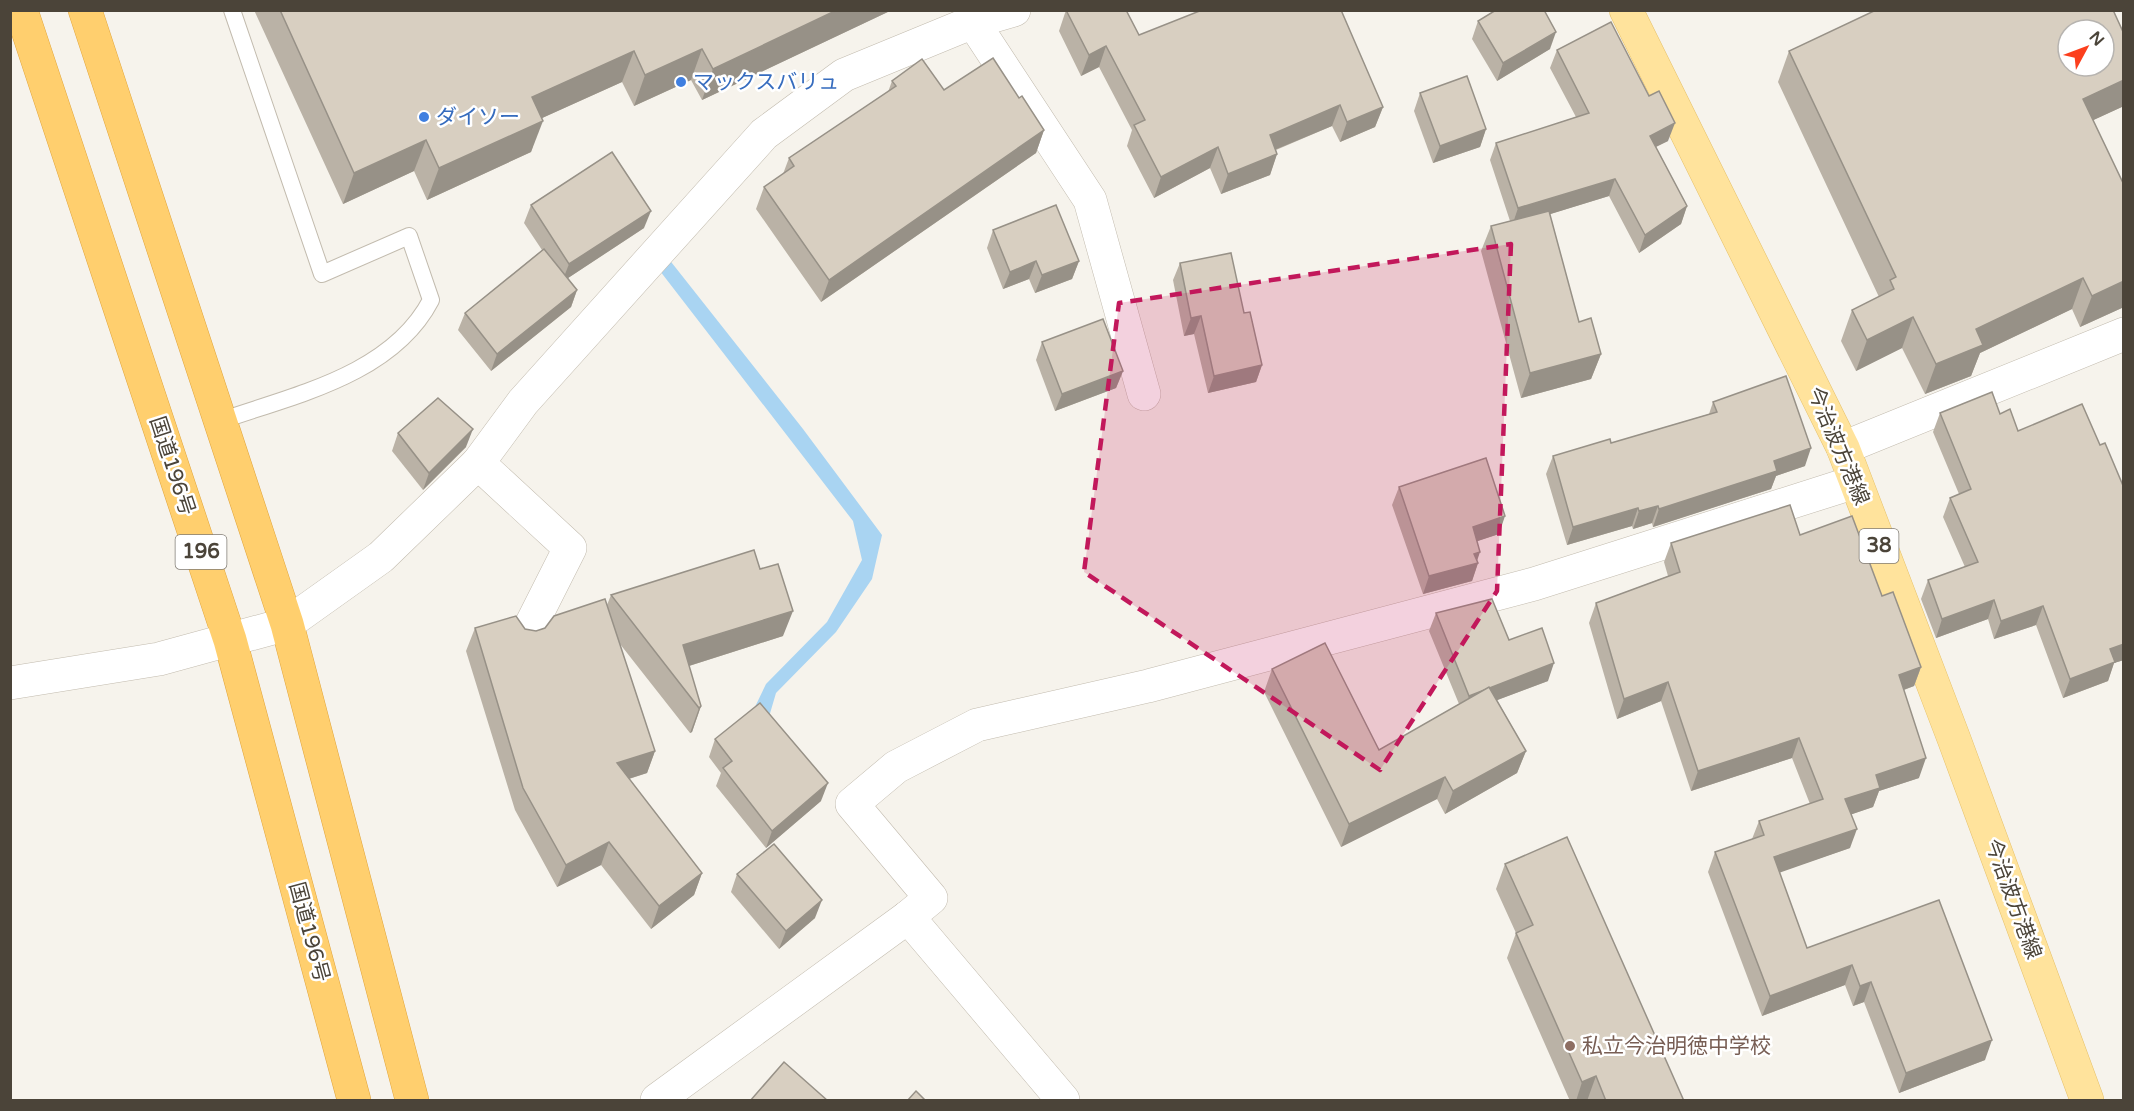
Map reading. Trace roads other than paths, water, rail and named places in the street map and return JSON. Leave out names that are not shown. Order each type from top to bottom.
[{"type":"highway","name":"国道196号","points":[[21,10],[230,640],[354,1101]]},
{"type":"highway","name":"196","points":[[85,10],[287,624],[412,1101]]},
{"type":"main road","name":"今治波方港線","points":[[1626,10],[1843,448],[1854,482],[1954,739],[2087,1101]]},
{"type":"street","points":[[10,682],[159,659],[287,624],[381,557],[478,464],[522,402],[764,134],[844,75],[973,22],[1014,10]]},
{"type":"street","points":[[973,22],[1090,200],[1144,394]]},
{"type":"street","points":[[1843,448],[2124,334]]},
{"type":"street","points":[[478,464],[570,548],[526,634]]},
{"type":"street","points":[[657,1101],[931,898],[852,804],[896,767],[977,725],[1148,686],[1534,584],[1854,482]]},
{"type":"street","points":[[908,917],[1063,1101]]},
{"type":"lane","points":[[220,421],[321,386],[374,361],[420,321],[431,300],[409,236],[322,274],[232,10]]},
{"type":"water","points":[[668,258],[803,429],[882,535],[872,579],[836,632],[776,693],[766,727],[753,711],[766,684],[827,622],[862,560],[853,521],[660,271]]},
{"type":"place","name":"マックスバリュ","points":[[681,82]]},
{"type":"place","name":"ダイソー","points":[[424,117]]},
{"type":"place","name":"私立今治明徳中学校","points":[[1570,1046]]}]
